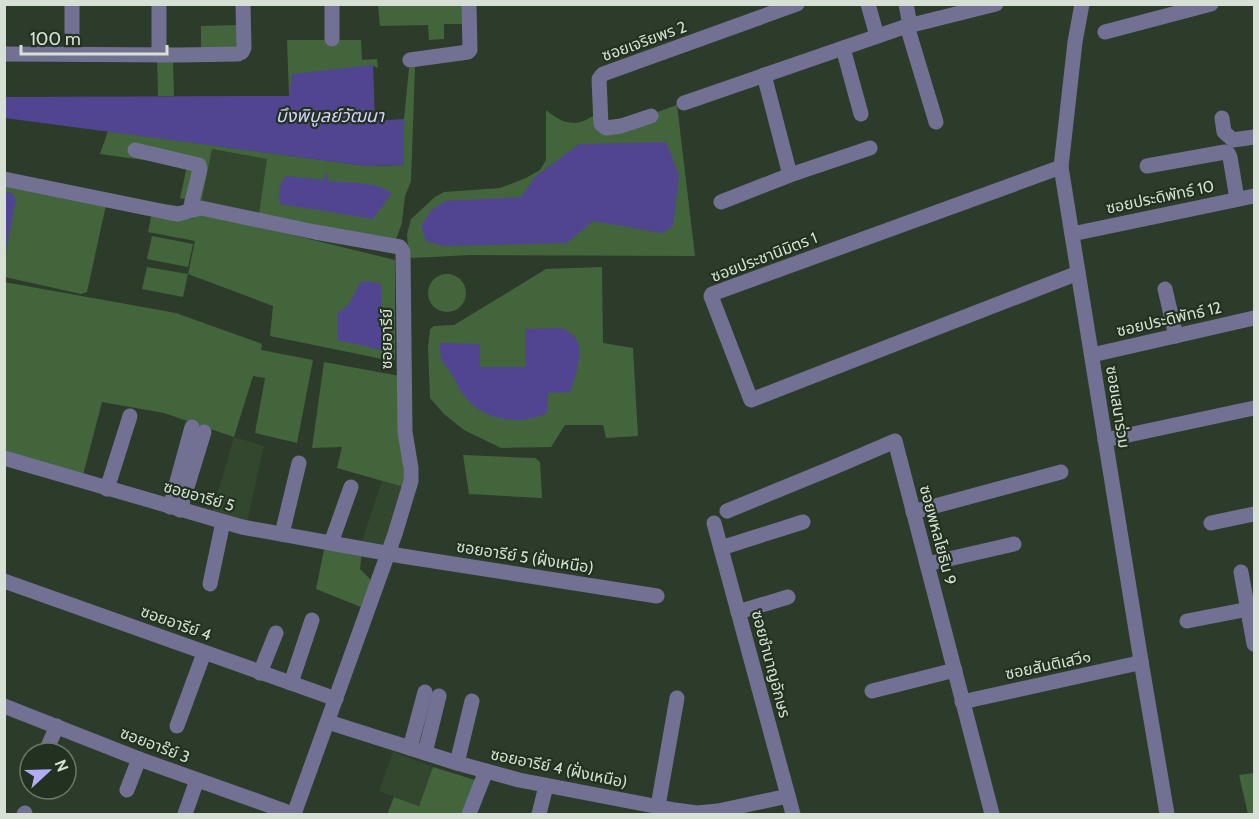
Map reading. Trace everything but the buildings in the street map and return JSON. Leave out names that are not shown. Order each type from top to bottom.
[{"type":"street","points":[[72,4],[72,54]]},
{"type":"street","points":[[159,4],[159,55]]},
{"type":"street","points":[[4,54],[238,54],[244,48],[243,4]]},
{"type":"street","points":[[332,4],[332,39]]},
{"type":"street","points":[[410,60],[468,52],[470,50],[469,4]]},
{"type":"street","name":"ซอยเจริยพร 2","points":[[651,116],[621,126],[606,128],[601,124],[599,80],[603,74],[797,4]]},
{"type":"street","points":[[868,4],[877,36]]},
{"type":"street","points":[[906,4],[909,26],[936,122]]},
{"type":"street","points":[[690,100],[956,9],[996,4]]},
{"type":"street","name":"ซอยเสนาร่วม","points":[[1082,4],[1075,42],[1062,167],[1167,814]]},
{"type":"street","points":[[1105,32],[1211,4]]},
{"type":"street","points":[[843,48],[861,114]]},
{"type":"street","points":[[764,75],[790,176]]},
{"type":"street","points":[[1222,118],[1224,132],[1233,140],[1254,137]]},
{"type":"street","points":[[721,202],[870,148]]},
{"type":"street","points":[[135,150],[199,165],[190,210]]},
{"type":"street","points":[[1147,166],[1226,152],[1230,157],[1237,200]]},
{"type":"street","name":"ซอยประชานิมิตร 1","points":[[1062,167],[711,296],[751,400],[1078,273]]},
{"type":"street","name":"ซอยอารีย์","points":[[4,179],[166,212],[178,213],[205,209],[400,247],[404,252],[405,432],[411,481],[388,553],[294,814]]},
{"type":"street","name":"ซอยประดิพัทธ์ 10","points":[[1072,234],[1254,196]]},
{"type":"street","points":[[1165,289],[1176,336]]},
{"type":"street","name":"ซอยประดิพัทธ์ 12","points":[[1092,355],[1254,318]]},
{"type":"street","points":[[1105,440],[1254,408]]},
{"type":"street","points":[[107,489],[130,416]]},
{"type":"street","points":[[175,508],[198,430]]},
{"type":"street","name":"ซอยพหลโยธิน 9","points":[[727,511],[895,441],[992,814]]},
{"type":"street","name":"ซอยอารีย์ 5","points":[[4,458],[242,527],[388,553]]},
{"type":"street","points":[[282,534],[299,463]]},
{"type":"street","points":[[913,512],[1061,472]]},
{"type":"street","points":[[331,543],[351,487]]},
{"type":"street","points":[[1211,523],[1254,514]]},
{"type":"street","points":[[210,584],[223,522]]},
{"type":"street","points":[[721,548],[803,522]]},
{"type":"street","name":"ซอยชำนาญอักษร","points":[[714,523],[793,814]]},
{"type":"street","points":[[927,564],[1014,544]]},
{"type":"street","name":"ซอยอารีย์ 5 (ฝั่งเหนือ)","points":[[388,553],[657,596]]},
{"type":"street","points":[[1241,572],[1251,608],[1254,644]]},
{"type":"street","name":"ซอยอารีย์ 4","points":[[4,581],[336,699]]},
{"type":"street","points":[[738,612],[788,597]]},
{"type":"street","points":[[1187,621],[1251,608]]},
{"type":"street","points":[[291,683],[312,620]]},
{"type":"street","points":[[260,673],[276,633]]},
{"type":"street","points":[[177,726],[204,652]]},
{"type":"street","name":"ซอยสันติเสวี๑","points":[[962,702],[1141,661]]},
{"type":"street","points":[[872,691],[955,670]]},
{"type":"street","points":[[417,750],[432,694]]},
{"type":"street","points":[[658,806],[677,698]]},
{"type":"street","points":[[457,763],[472,701]]},
{"type":"street","name":"ซอยอาร๊ย์ 3","points":[[4,706],[139,759],[294,814]]},
{"type":"street","name":"ซอยอารีย์ 4 (ฝั่งเหนือ)","points":[[328,722],[457,763],[626,807],[658,806],[697,813],[718,813],[788,796]]},
{"type":"street","points":[[50,741],[57,726]]},
{"type":"street","points":[[127,790],[139,759]]},
{"type":"street","points":[[469,814],[486,771]]},
{"type":"street","points":[[184,814],[197,780]]},
{"type":"street","points":[[539,814],[546,786]]},
{"type":"shaded area","points":[[378,5],[463,5],[465,24],[444,24],[444,39],[429,40],[428,25],[380,26]]},
{"type":"shaded area","points":[[239,25],[239,49],[201,51],[201,26]]},
{"type":"shaded area","points":[[287,40],[361,40],[362,60],[377,59],[378,68],[372,65],[289,96]]},
{"type":"shaded area","points":[[157,60],[173,61],[174,96],[158,96]]},
{"type":"shaded area","points":[[415,67],[411,181],[405,196],[402,223],[395,242],[259,214],[267,159],[212,149],[201,203],[180,198],[187,166],[100,154],[108,131],[366,166],[404,165],[404,119],[409,68]]},
{"type":"shaded area","points":[[677,105],[695,256],[470,255],[412,258],[408,254],[407,234],[411,219],[435,197],[444,192],[500,188],[540,170],[546,160],[546,110],[569,123],[580,122],[600,114],[602,132]]},
{"type":"shaded area","points":[[212,149],[268,159],[259,214],[201,203]]},
{"type":"shaded area","points":[[5,184],[106,205],[87,292],[81,294],[5,277],[5,254],[12,193],[5,192]]},
{"type":"shaded area","points":[[203,213],[395,260],[395,359],[392,361],[270,336],[273,306],[188,274],[195,241],[148,232],[151,217],[192,219]]},
{"type":"shaded area","points":[[152,236],[193,244],[188,267],[147,259]]},
{"type":"shaded area","points":[[147,267],[188,274],[183,297],[142,289]]},
{"type":"shaded area","points":[[602,267],[603,343],[633,348],[638,436],[606,438],[603,425],[565,425],[551,447],[501,448],[464,430],[444,414],[430,398],[428,347],[430,329],[434,326],[454,325],[546,269]]},
{"type":"shaded area","points":[[447,274],[454,275],[460,280],[465,286],[465,300],[460,306],[454,311],[447,312],[440,311],[434,306],[429,300],[428,293],[429,286],[434,280],[440,275]]},
{"type":"shaded area","points":[[4,282],[176,313],[262,344],[261,350],[313,360],[297,443],[255,433],[265,378],[253,376],[234,437],[164,413],[102,402],[82,479],[5,454]]},
{"type":"shaded area","points":[[324,362],[400,376],[404,487],[337,468],[342,447],[312,448]]},
{"type":"shaded area","points":[[234,437],[264,446],[247,522],[211,516]]},
{"type":"shaded area","points":[[463,455],[535,458],[540,462],[542,498],[469,494]]},
{"type":"shaded area","points":[[382,481],[404,487],[382,550],[361,544]]},
{"type":"shaded area","points":[[325,545],[362,551],[360,569],[371,580],[361,607],[316,589]]},
{"type":"shaded area","points":[[393,752],[433,767],[419,806],[379,791]]},
{"type":"shaded area","points":[[433,767],[475,780],[464,814],[390,814],[388,812],[394,797],[419,806]]},
{"type":"shaded area","points":[[1254,773],[1254,814],[1248,814],[1239,775]]},
{"type":"water","name":"บึงพิบูลย์วัฒนา","points":[[373,65],[375,121],[404,119],[404,165],[366,166],[5,118],[5,97],[289,96],[292,74]]},
{"type":"water","points":[[666,142],[679,175],[673,226],[662,233],[593,221],[567,243],[444,246],[426,241],[421,226],[431,210],[445,201],[521,197],[535,177],[579,144]]},
{"type":"water","points":[[325,173],[327,173],[328,181],[369,184],[392,193],[373,219],[280,204],[279,189],[286,176],[324,180]]},
{"type":"water","points":[[5,192],[12,193],[16,200],[5,254]]},
{"type":"water","points":[[365,281],[381,284],[382,350],[338,340],[338,313],[349,304],[360,283]]},
{"type":"water","points":[[562,328],[573,335],[577,342],[579,356],[577,372],[570,392],[548,393],[547,413],[537,417],[503,419],[482,411],[465,397],[441,358],[440,343],[480,344],[480,367],[525,367],[525,329]]}]
